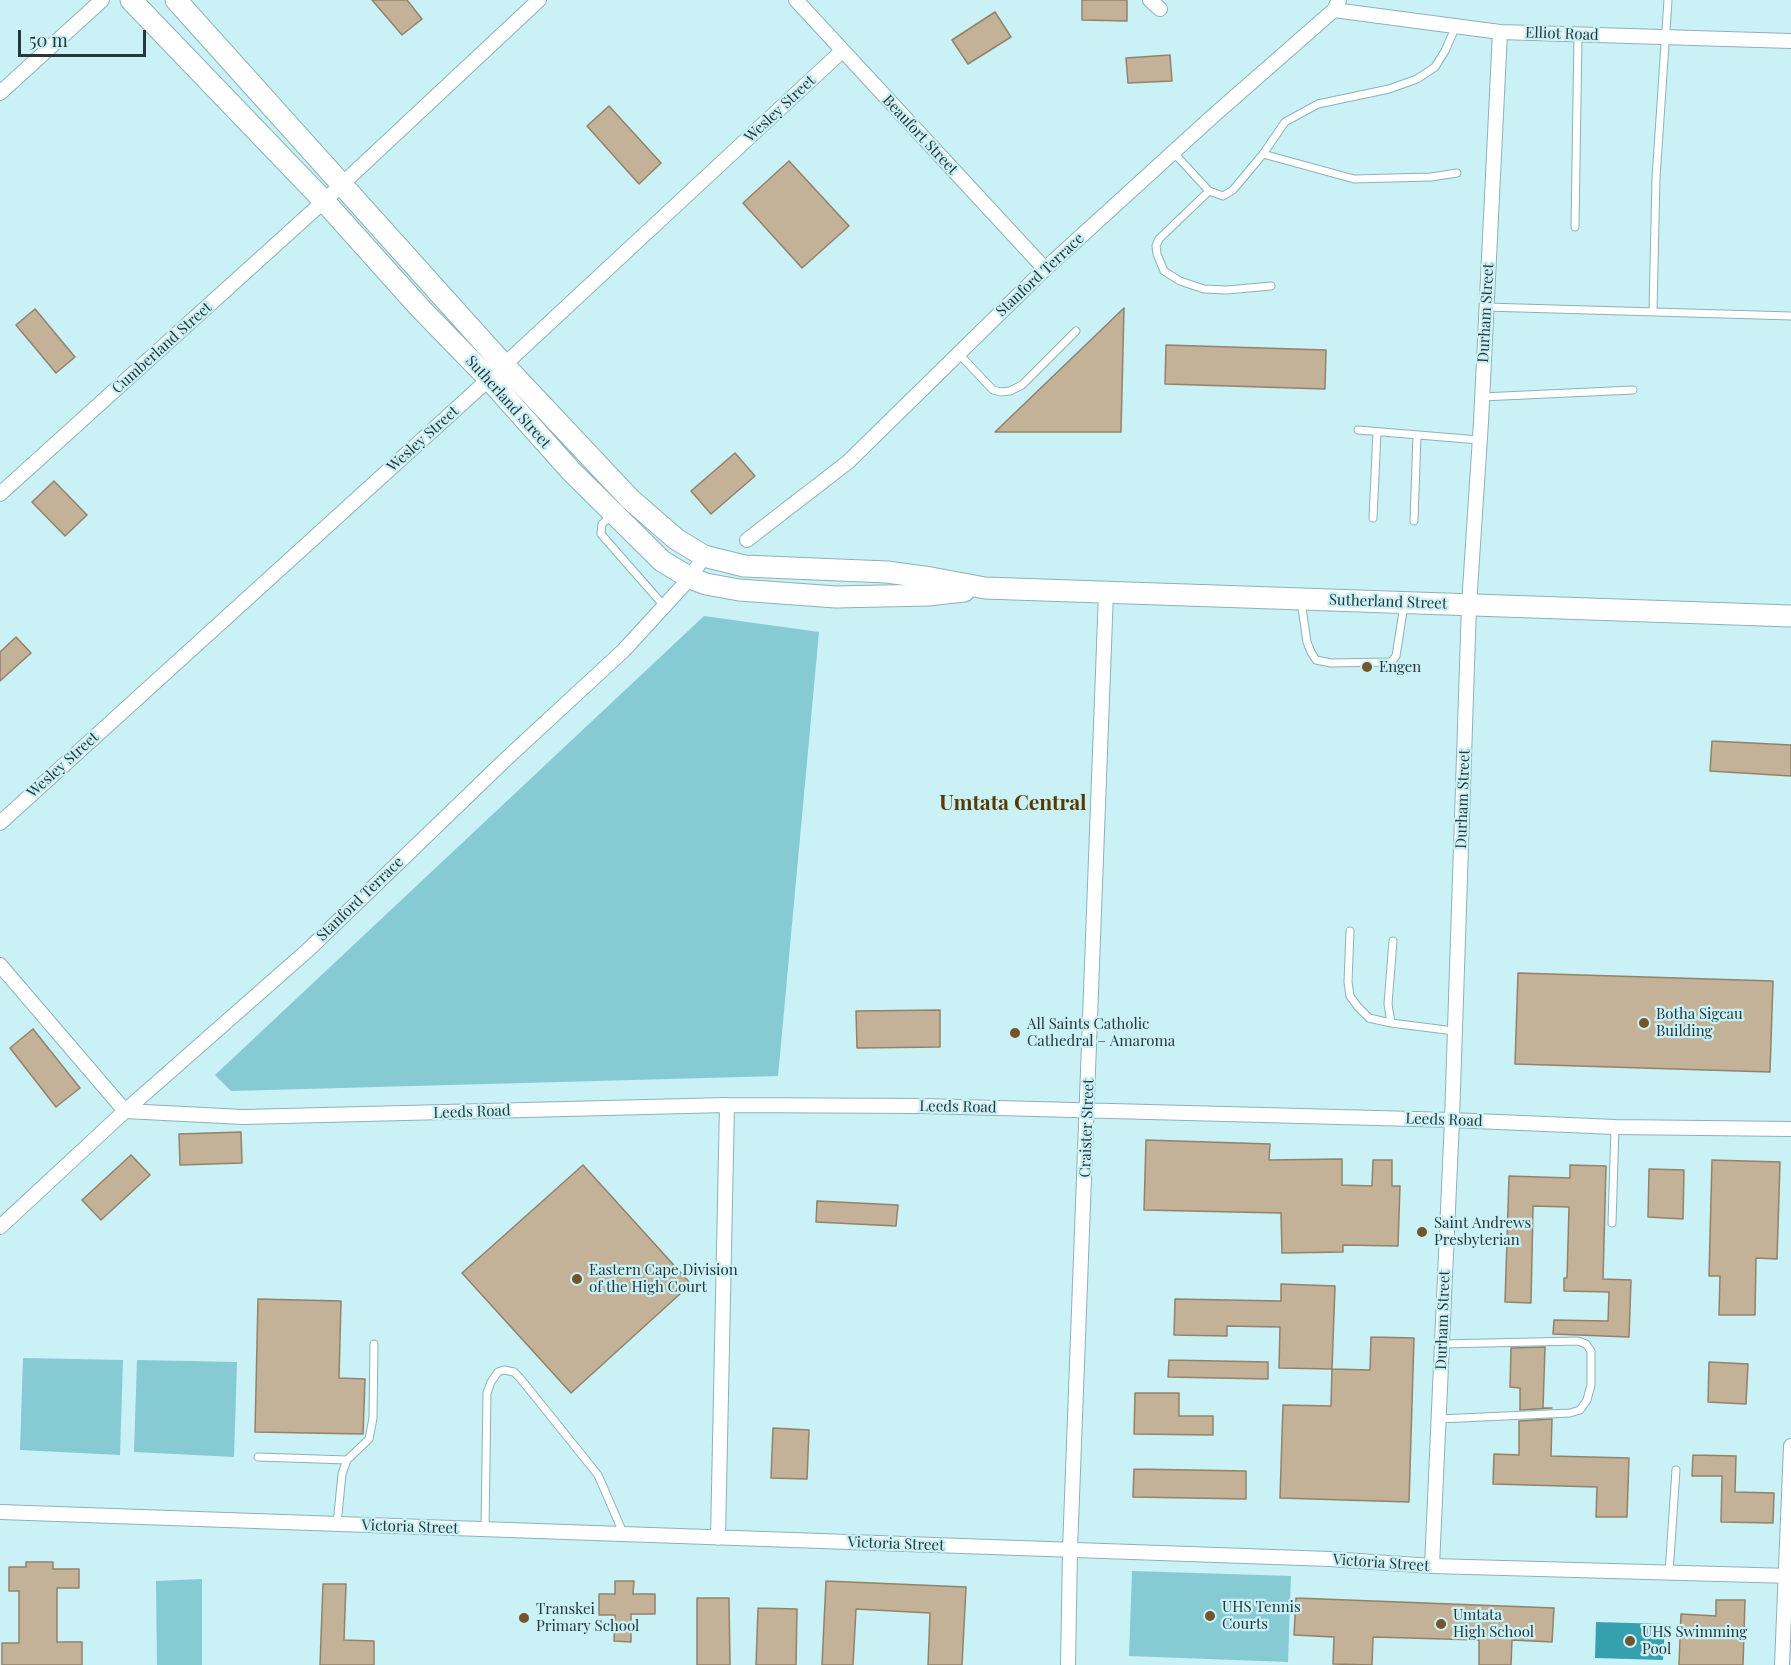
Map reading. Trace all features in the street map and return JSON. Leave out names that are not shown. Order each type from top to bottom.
[{"type":"main road","name":"Sutherland Street","points":[[131,0],[324,201],[420,308],[497,372],[630,499],[681,543],[704,556],[744,566],[887,572],[985,588],[1791,616]]},
{"type":"main road","name":"Sutherland Street","points":[[176,0],[343,184],[497,372],[571,471],[662,561],[690,579],[739,590],[836,597],[928,595],[985,588]]},
{"type":"street","points":[[0,93],[102,0]]},
{"type":"street","name":"Cumberland Street","points":[[0,494],[343,184],[539,0]]},
{"type":"street","name":"Beaufort Street","points":[[796,0],[1044,269]]},
{"type":"street","name":"Elliot Road","points":[[1336,5],[1500,32],[1791,41]]},
{"type":"street","name":"Stanford Terrace","points":[[747,540],[848,462],[1044,269],[1336,5]]},
{"type":"street","name":"Durham Street","points":[[1432,1566],[1452,1120],[1468,605],[1482,397],[1500,32]]},
{"type":"street","name":"Wesley Street","points":[[0,823],[497,372],[842,51]]},
{"type":"street","name":"Stanford Terrace","points":[[0,1227],[125,1111],[308,950],[505,760],[624,650],[690,579],[704,556]]},
{"type":"street","name":"Craister Street","points":[[1068,1665],[1070,1550],[1106,592]]},
{"type":"street","points":[[0,965],[125,1111]]},
{"type":"street","points":[[718,1538],[727,1104]]},
{"type":"street","name":"Leeds Road","points":[[125,1111],[243,1117],[727,1104],[922,1106],[1452,1120],[1615,1127],[1791,1129]]},
{"type":"street","points":[[1782,1665],[1788,1576],[1791,1446]]},
{"type":"street","name":"Victoria Street","points":[[0,1512],[1330,1559],[1432,1566],[1788,1576]]},
{"type":"lane","points":[[1653,311],[1656,178],[1668,0]]},
{"type":"lane","points":[[1173,152],[1209,191],[1223,196],[1233,190],[1263,154],[1284,122],[1318,104],[1389,89],[1417,79],[1435,67],[1456,26]]},
{"type":"lane","points":[[1575,227],[1578,34]]},
{"type":"lane","points":[[1263,154],[1354,179],[1431,177],[1457,173]]},
{"type":"lane","points":[[1209,191],[1159,239],[1156,246],[1157,254],[1164,271],[1180,281],[1204,289],[1227,290],[1271,286]]},
{"type":"lane","points":[[1486,307],[1791,316]]},
{"type":"lane","points":[[959,354],[993,390],[1010,391],[1022,386],[1076,331]]},
{"type":"lane","points":[[1482,397],[1633,390]]},
{"type":"lane","points":[[1358,430],[1440,439],[1479,440]]},
{"type":"lane","points":[[1373,518],[1377,432]]},
{"type":"lane","points":[[1414,521],[1417,435]]},
{"type":"lane","points":[[614,513],[602,524],[601,534],[665,607]]},
{"type":"lane","points":[[1301,599],[1307,642],[1311,652],[1316,660],[1331,663],[1391,662],[1396,656],[1404,602]]},
{"type":"lane","points":[[1350,931],[1348,982],[1350,996],[1358,1007],[1370,1018],[1454,1031]]},
{"type":"lane","points":[[1391,1023],[1388,1004],[1393,941]]},
{"type":"lane","points":[[1612,1222],[1615,1127]]},
{"type":"lane","points":[[1439,1419],[1569,1413],[1580,1410],[1587,1400],[1591,1385],[1591,1351],[1586,1344],[1578,1341],[1442,1344]]},
{"type":"lane","points":[[337,1524],[342,1474],[347,1460],[369,1439],[373,1418],[374,1344]]},
{"type":"lane","points":[[485,1530],[487,1393],[490,1382],[498,1372],[504,1370],[514,1372],[520,1378],[598,1475],[624,1535]]},
{"type":"lane","points":[[258,1456],[347,1460]]},
{"type":"lane","points":[[1669,1573],[1676,1470]]},
{"type":"shaded area","points":[[704,616],[819,632],[778,1076],[231,1091],[215,1075]]},
{"type":"shaded area","points":[[23,1358],[123,1360],[120,1455],[20,1450]]},
{"type":"shaded area","points":[[137,1360],[237,1362],[234,1457],[134,1452]]},
{"type":"shaded area","name":"UHS Tennis Courts","points":[[1132,1571],[1291,1576],[1288,1662],[1129,1656]]},
{"type":"shaded area","points":[[202,1579],[202,1665],[157,1665],[156,1581]]},
{"type":"shaded area","name":"UHS Swimming Pool","points":[[1596,1622],[1665,1624],[1663,1660],[1595,1658]]},
{"type":"building","points":[[372,0],[407,0],[422,19],[402,35]]},
{"type":"building","points":[[1082,0],[1127,0],[1127,21],[1082,20]]},
{"type":"building","points":[[995,12],[1011,37],[968,64],[952,40]]},
{"type":"building","points":[[1170,55],[1172,81],[1128,83],[1126,58]]},
{"type":"building","points":[[609,106],[661,163],[639,184],[587,126]]},
{"type":"building","points":[[789,161],[849,226],[802,268],[743,203]]},
{"type":"building","points":[[1124,308],[1121,432],[995,432]]},
{"type":"building","points":[[35,309],[75,357],[56,373],[16,325]]},
{"type":"building","points":[[1166,345],[1326,350],[1325,389],[1165,384]]},
{"type":"building","points":[[735,453],[755,476],[711,514],[691,491]]},
{"type":"building","points":[[54,481],[87,515],[65,536],[32,502]]},
{"type":"building","points":[[16,637],[31,653],[0,681],[0,652]]},
{"type":"building","points":[[1712,741],[1791,745],[1791,776],[1710,771]]},
{"type":"building","name":"Botha Sigcau Building","points":[[1518,973],[1773,981],[1770,1072],[1515,1064]]},
{"type":"building","points":[[940,1010],[940,1047],[857,1048],[856,1011]]},
{"type":"building","points":[[33,1029],[80,1088],[56,1107],[10,1048]]},
{"type":"building","points":[[241,1132],[242,1163],[180,1165],[179,1134]]},
{"type":"building","points":[[1146,1140],[1270,1144],[1269,1160],[1342,1159],[1342,1185],[1372,1186],[1373,1160],[1392,1160],[1392,1186],[1400,1186],[1398,1246],[1343,1245],[1343,1252],[1282,1253],[1281,1213],[1144,1210]]},
{"type":"building","points":[[131,1155],[150,1175],[101,1220],[82,1200]]},
{"type":"building","points":[[1712,1160],[1780,1162],[1777,1259],[1756,1258],[1755,1315],[1719,1315],[1720,1276],[1709,1276]]},
{"type":"building","name":"Eastern Cape Division of the High Court","points":[[583,1165],[691,1284],[571,1393],[462,1273]]},
{"type":"building","points":[[1570,1165],[1606,1166],[1603,1279],[1631,1280],[1629,1337],[1553,1334],[1554,1320],[1608,1321],[1609,1292],[1564,1291],[1564,1278],[1567,1278],[1569,1207],[1533,1206],[1531,1303],[1505,1302],[1509,1176],[1570,1178]]},
{"type":"building","points":[[1649,1169],[1684,1170],[1683,1219],[1648,1217]]},
{"type":"building","points":[[817,1201],[898,1205],[896,1226],[816,1222]]},
{"type":"building","points":[[1281,1284],[1335,1286],[1332,1369],[1279,1368],[1280,1327],[1227,1326],[1227,1336],[1174,1335],[1175,1299],[1281,1301]]},
{"type":"building","points":[[258,1299],[341,1301],[339,1378],[365,1379],[363,1434],[255,1432]]},
{"type":"building","points":[[1371,1337],[1414,1338],[1409,1502],[1280,1498],[1283,1405],[1331,1406],[1332,1369],[1370,1370]]},
{"type":"building","points":[[1545,1347],[1543,1408],[1552,1408],[1520,1410],[1520,1388],[1510,1387],[1511,1348]]},
{"type":"building","points":[[1169,1360],[1268,1362],[1268,1379],[1168,1377]]},
{"type":"building","points":[[1709,1362],[1748,1364],[1746,1404],[1708,1402]]},
{"type":"building","points":[[1135,1393],[1179,1393],[1179,1416],[1213,1416],[1213,1435],[1134,1434]]},
{"type":"building","points":[[1552,1419],[1551,1456],[1629,1458],[1627,1517],[1596,1517],[1597,1487],[1493,1484],[1494,1454],[1519,1455],[1519,1421]]},
{"type":"building","points":[[773,1428],[809,1430],[807,1479],[771,1478]]},
{"type":"building","points":[[1693,1455],[1736,1456],[1735,1492],[1774,1493],[1773,1523],[1721,1522],[1722,1476],[1692,1476]]},
{"type":"building","points":[[1134,1469],[1246,1471],[1246,1499],[1133,1497]]},
{"type":"building","points":[[26,1562],[53,1562],[53,1569],[79,1569],[79,1588],[57,1588],[57,1642],[82,1642],[82,1665],[2,1665],[2,1643],[19,1643],[19,1591],[9,1591],[9,1567],[26,1567]]},
{"type":"building","points":[[615,1581],[634,1581],[633,1594],[655,1594],[655,1614],[631,1614],[631,1642],[614,1641],[615,1615],[599,1615],[599,1594],[615,1594]]},
{"type":"building","points":[[826,1581],[966,1587],[962,1665],[928,1665],[930,1613],[856,1609],[853,1665],[822,1665]]},
{"type":"building","points":[[323,1584],[346,1584],[344,1640],[374,1641],[374,1665],[320,1665]]},
{"type":"building","points":[[697,1598],[729,1598],[730,1665],[697,1665]]},
{"type":"building","points":[[1296,1598],[1554,1608],[1552,1642],[1512,1640],[1511,1665],[1479,1665],[1479,1640],[1373,1637],[1372,1665],[1333,1664],[1334,1637],[1294,1635]]},
{"type":"building","points":[[1716,1600],[1745,1600],[1743,1665],[1679,1665],[1681,1614],[1716,1616]]},
{"type":"building","points":[[758,1608],[797,1609],[796,1665],[756,1665]]},
{"type":"place","name":"Engen","points":[[1367,667]]},
{"type":"place","name":"Botha Sigcau Building","points":[[1644,1023]]},
{"type":"place","name":"All Saints Catholic Cathedral – Amaroma","points":[[1015,1033]]},
{"type":"place","name":"Saint Andrews Presbyterian","points":[[1422,1232]]},
{"type":"place","name":"Eastern Cape Division of the High Court","points":[[577,1279]]},
{"type":"place","name":"UHS Tennis Courts","points":[[1210,1616]]},
{"type":"place","name":"Transkei Primary School","points":[[524,1618]]},
{"type":"place","name":"Umtata High School","points":[[1441,1624]]},
{"type":"place","name":"UHS Swimming Pool","points":[[1630,1641]]},
{"type":"district","name":"Umtata Central","points":[[1013,803]]}]
